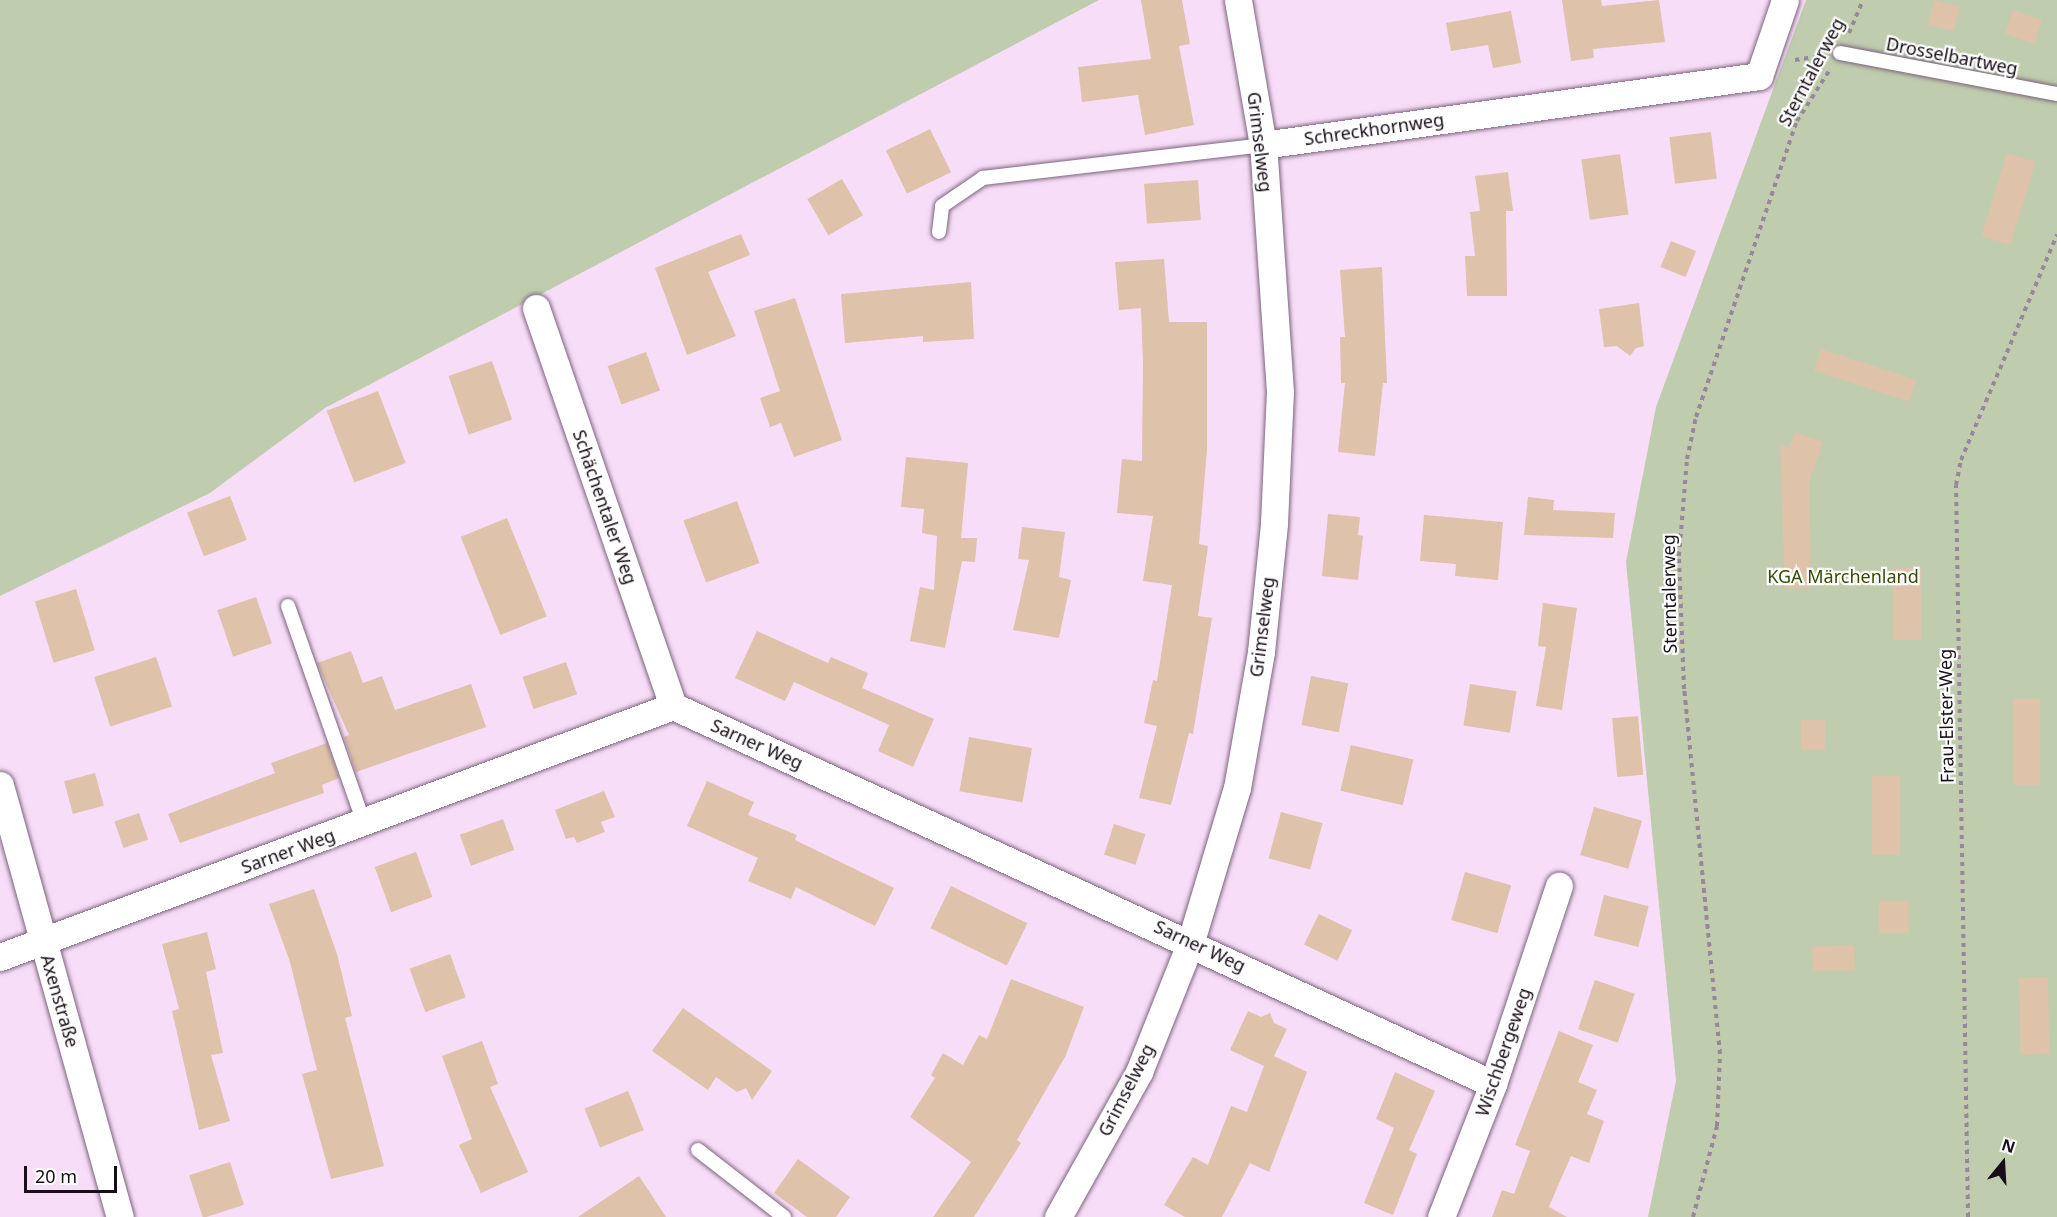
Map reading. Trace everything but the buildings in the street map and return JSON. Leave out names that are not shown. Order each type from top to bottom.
[{"type":"street","name":"Grimselweg","points":[[1058,1217],[1139,1072],[1191,941],[1237,788],[1261,652],[1274,523],[1280,393],[1263,145],[1238,0]]},
{"type":"street","points":[[1759,76],[1785,0]]},
{"type":"street","name":"Schreckhornweg","points":[[1263,145],[1759,76]]},
{"type":"street","name":"Schächentaler Weg","points":[[536,308],[673,706]]},
{"type":"street","name":"Sarner Weg","points":[[0,957],[673,706],[1191,941],[1493,1084]]},
{"type":"street","name":"Axenstraße","points":[[0,785],[120,1217]]},
{"type":"street","name":"Wischbergeweg","points":[[1441,1217],[1493,1084],[1559,886]]},
{"type":"lane","name":"Drosselbartweg","points":[[1840,53],[2057,94]]},
{"type":"lane","name":"Schreckhornweg","points":[[939,232],[942,206],[983,178],[1263,145]]},
{"type":"lane","points":[[288,606],[364,823]]},
{"type":"lane","points":[[698,1150],[784,1217]]},
{"type":"path","name":"Sterntalerweg","points":[[1693,1217],[1717,1126],[1720,1054],[1684,689],[1679,556],[1687,459],[1696,417],[1797,121],[1840,53],[1863,0]]},
{"type":"path","points":[[1759,76],[1786,62],[1840,53]]},
{"type":"path","name":"Frau-Elster-Weg","points":[[1968,1217],[1956,485],[1961,460],[2057,235]]},
{"type":"green space","points":[[0,0],[1099,0],[325,408],[210,493],[0,596]]},
{"type":"green space","name":"KGA Märchenland","points":[[1806,0],[2057,0],[2057,1217],[1648,1217],[1676,1081],[1626,562],[1656,407]]}]
